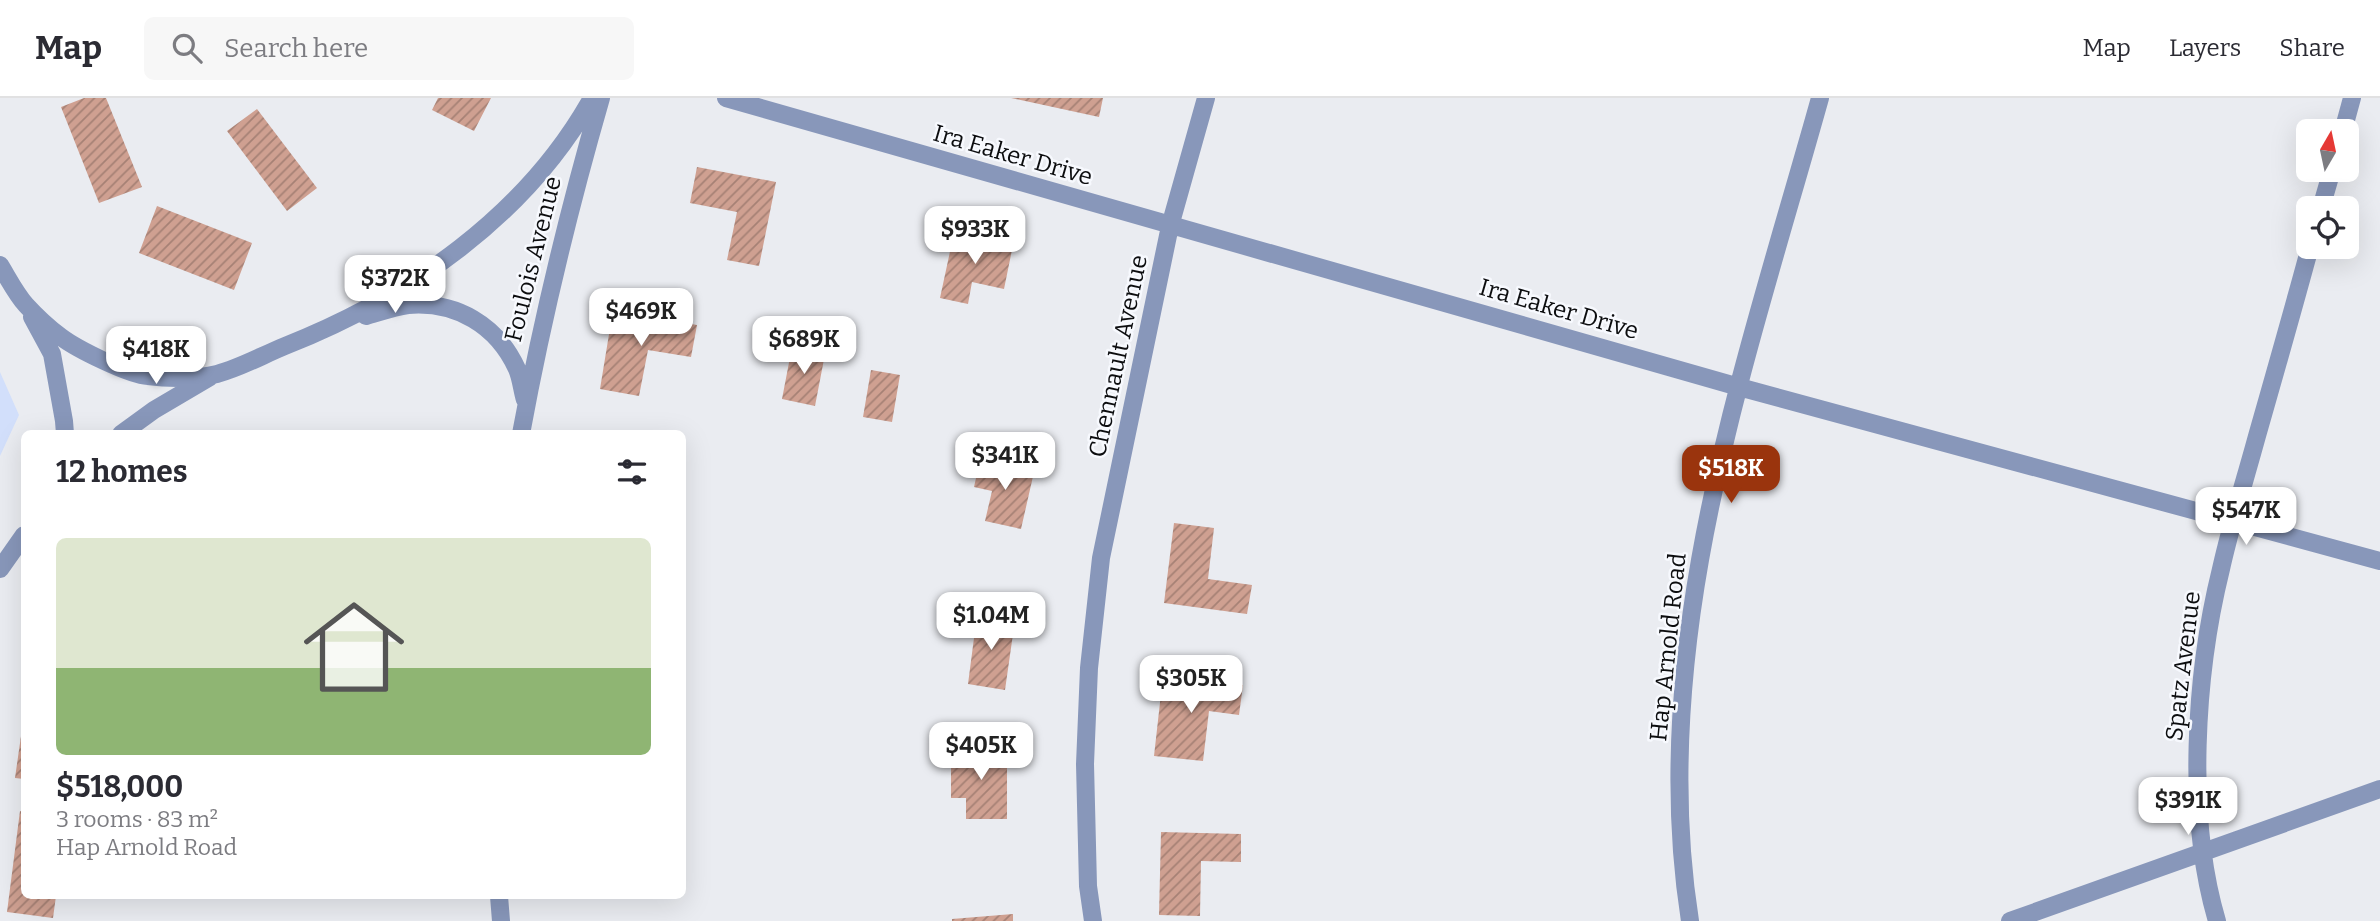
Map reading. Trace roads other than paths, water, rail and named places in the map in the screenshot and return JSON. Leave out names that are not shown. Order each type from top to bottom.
[{"type":"street","points":[[126,430],[154,410],[216,374],[346,321],[393,294],[475,238],[518,197],[575,130],[592,98]]},
{"type":"street","name":"Foulois Avenue","points":[[522,430],[556,260],[601,98]]},
{"type":"street","name":"Ira Eaker Drive","points":[[726,98],[1739,387],[2380,561]]},
{"type":"street","name":"Chennault Avenue","points":[[1093,921],[1088,886],[1085,764],[1089,668],[1101,558],[1170,226],[1206,98]]},
{"type":"street","name":"Hap Arnold Road","points":[[1690,921],[1680,799],[1682,705],[1692,606],[1713,498],[1739,387],[1820,98]]},
{"type":"street","points":[[2346,119],[2352,98]]},
{"type":"street","name":"Spatz Avenue","points":[[2217,921],[2202,852],[2196,773],[2204,666],[2220,572],[2233,520],[2307,259]]},
{"type":"street","points":[[0,265],[52,354],[65,430]]},
{"type":"street","points":[[25,304],[62,338],[117,366],[145,376],[216,374]]},
{"type":"street","points":[[346,321],[408,305],[461,311],[478,322],[501,345],[517,369],[526,407]]},
{"type":"street","points":[[0,569],[21,539]]},
{"type":"street","points":[[2010,921],[2380,789]]},
{"type":"street","points":[[499,899],[501,921]]}]
